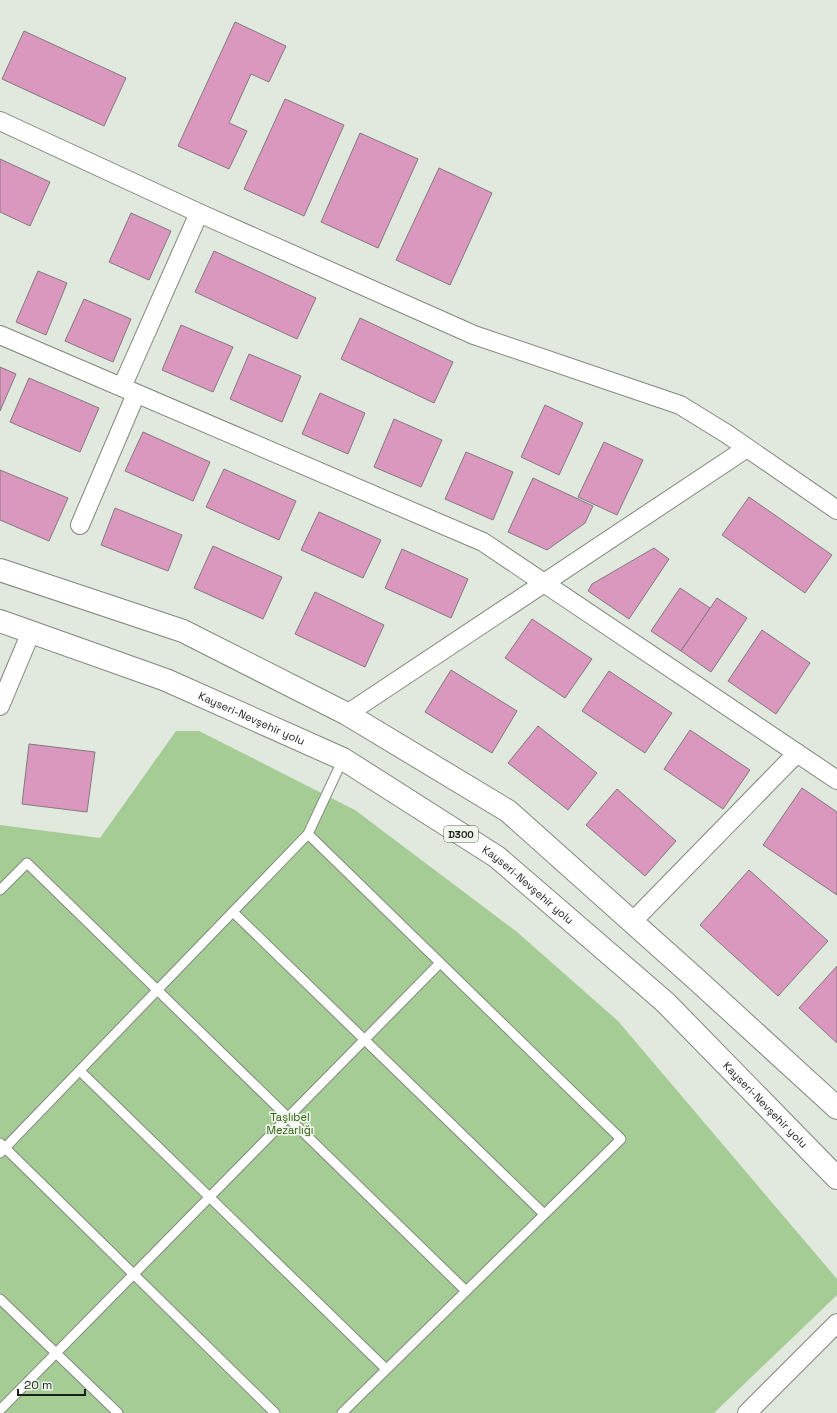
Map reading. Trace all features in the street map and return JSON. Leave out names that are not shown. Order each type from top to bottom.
[{"type":"highway","points":[[0,570],[183,631],[347,714],[508,811],[837,1108]]},
{"type":"highway","name":"Kayseri-Nevşehir yolu","points":[[0,621],[166,680],[343,759],[497,857],[666,1002],[837,1178]]},
{"type":"street","points":[[0,121],[474,335],[680,405],[727,434],[837,510]]},
{"type":"street","points":[[80,525],[129,390],[199,212]]},
{"type":"street","points":[[0,335],[483,542],[837,780]]},
{"type":"street","points":[[347,714],[747,448]]},
{"type":"street","points":[[0,706],[31,632]]},
{"type":"street","points":[[632,922],[797,753]]},
{"type":"street","points":[[747,1413],[837,1323]]},
{"type":"lane","points":[[275,1413],[134,1274],[2,1148],[80,1071],[308,834],[343,759]]},
{"type":"lane","points":[[308,834],[621,1139],[342,1413]]},
{"type":"lane","points":[[0,890],[27,863],[466,1291]]},
{"type":"lane","points":[[233,912],[544,1214]]},
{"type":"lane","points":[[0,1410],[440,963]]},
{"type":"lane","points":[[80,1071],[386,1369]]},
{"type":"lane","points":[[0,1299],[118,1413]]},
{"type":"green space","name":"Taşlıbel Mezarlığı","points":[[176,731],[199,731],[355,810],[517,932],[618,1021],[837,1279],[837,1295],[714,1413],[0,1413],[0,825],[100,838]]},
{"type":"building","points":[[235,22],[286,46],[269,82],[251,74],[229,123],[247,131],[229,169],[178,146]]},
{"type":"building","points":[[24,31],[126,78],[104,126],[2,79]]},
{"type":"building","points":[[285,99],[344,125],[304,216],[244,189]]},
{"type":"building","points":[[360,133],[418,159],[378,248],[321,222]]},
{"type":"building","points":[[0,159],[50,182],[30,226],[0,212]]},
{"type":"building","points":[[439,168],[492,193],[450,285],[396,260]]},
{"type":"building","points":[[131,213],[171,231],[149,280],[109,262]]},
{"type":"building","points":[[214,251],[316,298],[297,339],[195,292]]},
{"type":"building","points":[[38,271],[67,283],[46,335],[16,322]]},
{"type":"building","points":[[84,299],[131,319],[113,362],[65,341]]},
{"type":"building","points":[[360,318],[453,362],[434,403],[341,359]]},
{"type":"building","points":[[181,325],[233,347],[213,392],[162,370]]},
{"type":"building","points":[[249,354],[301,376],[282,422],[230,399]]},
{"type":"building","points":[[0,367],[16,374],[0,411]]},
{"type":"building","points":[[29,378],[99,408],[80,452],[10,422]]},
{"type":"building","points":[[320,393],[365,413],[348,454],[302,434]]},
{"type":"building","points":[[545,405],[583,423],[559,475],[521,457]]},
{"type":"building","points":[[394,419],[442,440],[421,487],[374,467]]},
{"type":"building","points":[[143,432],[210,462],[193,501],[125,471]]},
{"type":"building","points":[[604,442],[643,460],[617,515],[578,497]]},
{"type":"building","points":[[466,452],[513,472],[493,520],[445,499]]},
{"type":"building","points":[[224,469],[296,501],[279,540],[206,507]]},
{"type":"building","points":[[0,470],[68,498],[49,541],[0,520]]},
{"type":"building","points":[[533,478],[593,506],[585,523],[547,550],[508,532]]},
{"type":"building","points":[[749,497],[832,555],[805,593],[722,535]]},
{"type":"building","points":[[115,508],[182,535],[168,571],[101,545]]},
{"type":"building","points":[[319,512],[381,540],[363,578],[301,550]]},
{"type":"building","points":[[213,546],[282,577],[263,619],[194,588]]},
{"type":"building","points":[[654,548],[669,559],[629,619],[588,591],[592,584]]},
{"type":"building","points":[[402,549],[468,579],[451,618],[385,588]]},
{"type":"building","points":[[680,588],[710,608],[681,651],[651,631]]},
{"type":"building","points":[[315,592],[384,625],[365,667],[295,634]]},
{"type":"building","points":[[717,598],[747,618],[711,672],[681,651]]},
{"type":"building","points":[[532,619],[592,659],[565,698],[505,658]]},
{"type":"building","points":[[762,630],[810,663],[776,714],[728,681]]},
{"type":"building","points":[[451,670],[517,711],[492,753],[425,712]]},
{"type":"building","points":[[609,671],[672,713],[645,753],[582,711]]},
{"type":"building","points":[[538,726],[597,773],[568,810],[508,763]]},
{"type":"building","points":[[690,730],[750,770],[723,809],[664,769]]},
{"type":"building","points":[[29,744],[95,752],[87,812],[22,804]]},
{"type":"building","points":[[802,788],[837,812],[837,895],[763,845]]},
{"type":"building","points":[[617,789],[676,841],[645,876],[586,825]]},
{"type":"building","points":[[749,870],[828,941],[778,996],[700,925]]},
{"type":"building","points":[[837,966],[837,1043],[799,1008]]}]
